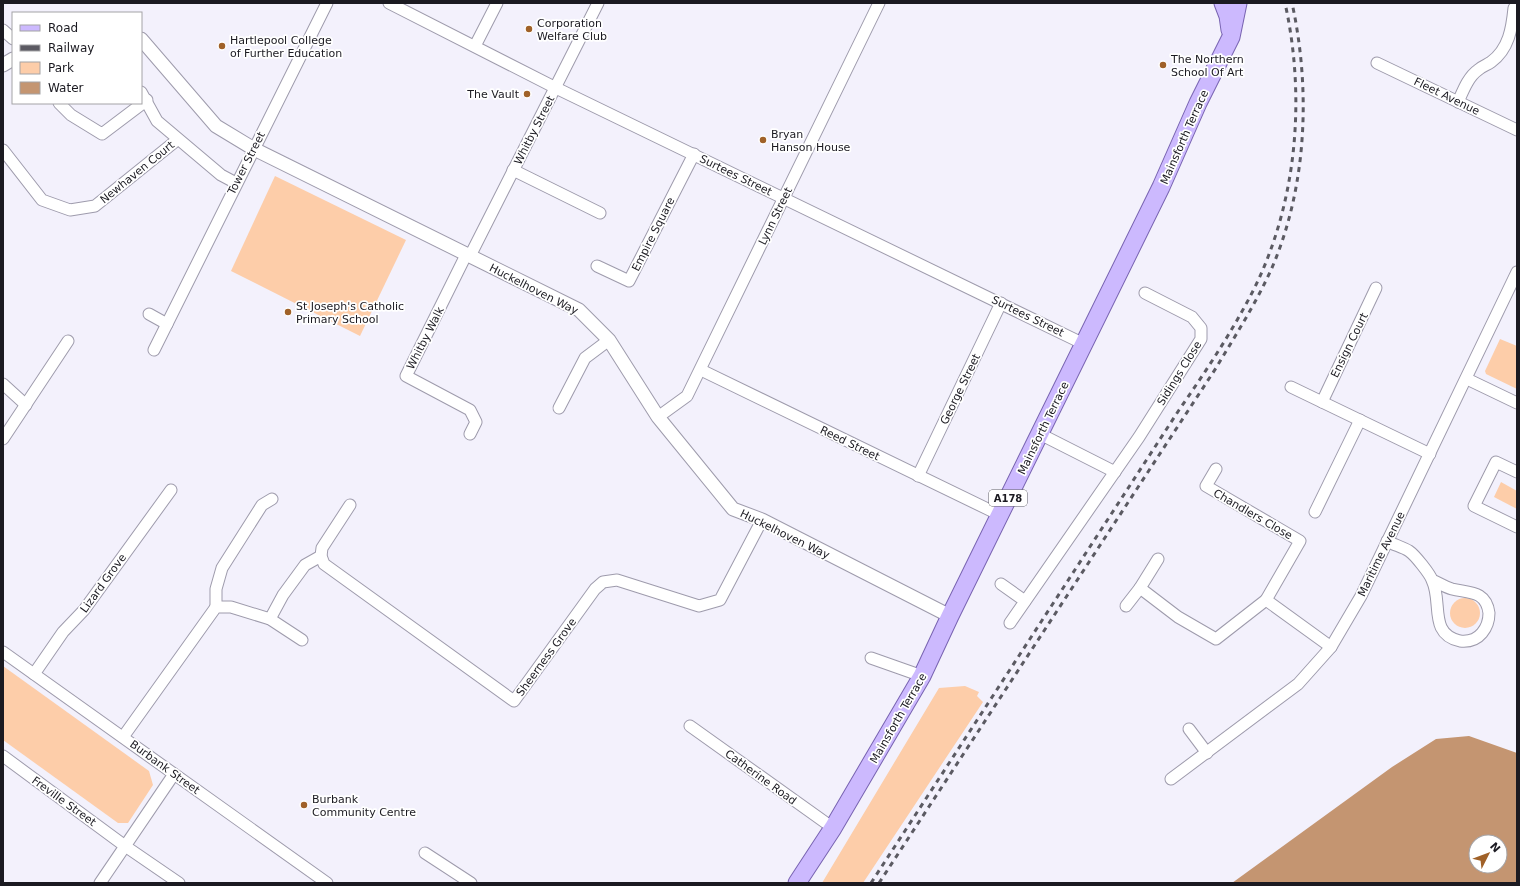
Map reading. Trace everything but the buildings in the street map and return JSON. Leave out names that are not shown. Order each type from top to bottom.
[{"type":"main road","points":[[1223,3],[1228,16],[1231,37]]},
{"type":"main road","name":"Mainsforth Terrace","points":[[797,883],[833,828],[922,676],[1161,187],[1198,102],[1231,37],[1238,3]]},
{"type":"street","name":"Tower Street","points":[[154,350],[327,3]]},
{"type":"street","name":"Surtees Street","points":[[389,3],[556,88],[1084,344]]},
{"type":"street","points":[[475,46],[497,3]]},
{"type":"street","name":"Whitby Street","points":[[468,256],[514,170],[598,3]]},
{"type":"street","name":"Lynn Street","points":[[658,417],[687,396],[701,370],[879,3]]},
{"type":"street","points":[[1458,102],[1468,82],[1477,70],[1493,61],[1504,47],[1512,30],[1514,8]]},
{"type":"street","points":[[3,30],[12,38]]},
{"type":"street","name":"Huckelhoven Way","points":[[142,40],[216,126],[254,149],[579,310],[609,340],[658,417],[733,509],[762,520],[798,540],[950,616]]},
{"type":"street","points":[[3,65],[12,60]]},
{"type":"street","name":"Fleet Avenue","points":[[1377,63],[1517,130]]},
{"type":"street","points":[[144,96],[157,121],[177,140],[221,175],[236,183]]},
{"type":"street","points":[[60,104],[72,115],[102,134],[135,104]]},
{"type":"street","name":"Newhaven Court","points":[[3,150],[42,200],[70,210],[95,206],[177,140]]},
{"type":"street","name":"Empire Square","points":[[597,266],[629,281],[694,154]]},
{"type":"street","points":[[514,170],[600,213]]},
{"type":"street","name":"Whitby Walk","points":[[468,256],[406,376],[470,410],[476,422],[470,434]]},
{"type":"street","name":"Maritime Avenue","points":[[1171,779],[1298,684],[1331,646],[1362,596],[1517,272]]},
{"type":"street","name":"Ensign Court","points":[[1322,402],[1376,288]]},
{"type":"street","name":"Sidings Close","points":[[1010,623],[1115,472],[1201,339],[1201,328],[1192,317],[1145,293]]},
{"type":"street","name":"George Street","points":[[918,476],[1001,303]]},
{"type":"street","points":[[149,314],[167,324]]},
{"type":"street","points":[[559,408],[585,358],[609,340]]},
{"type":"street","points":[[3,440],[68,341]]},
{"type":"street","name":"Reed Street","points":[[701,370],[1000,515]]},
{"type":"street","points":[[1467,379],[1517,403]]},
{"type":"street","points":[[3,384],[26,405]]},
{"type":"street","points":[[1291,387],[1430,454]]},
{"type":"street","points":[[1315,512],[1360,420]]},
{"type":"street","points":[[1040,434],[1115,472]]},
{"type":"street","points":[[1516,469],[1496,462],[1474,506],[1517,527]]},
{"type":"street","name":"Chandlers Close","points":[[1140,588],[1178,617],[1216,639],[1266,600],[1300,541],[1206,486],[1216,469]]},
{"type":"street","name":"Lizard Grove","points":[[34,674],[62,632],[84,610],[171,490]]},
{"type":"street","points":[[123,737],[216,607],[216,588],[222,568],[262,505],[272,499]]},
{"type":"street","points":[[270,619],[283,595],[305,565],[321,556],[322,548],[350,505]]},
{"type":"street","name":"Sheerness Grove","points":[[321,556],[324,564],[514,701],[595,589],[603,582],[617,580],[699,606],[720,600],[762,520]]},
{"type":"street","points":[[1387,541],[1411,552],[1432,580],[1439,604],[1439,624],[1444,633],[1453,639],[1464,641],[1478,637],[1484,631],[1489,617],[1488,608],[1484,600],[1477,594],[1450,588],[1432,580]]},
{"type":"street","points":[[1126,606],[1140,588],[1158,559]]},
{"type":"street","points":[[1001,584],[1025,601]]},
{"type":"street","points":[[1266,600],[1331,646]]},
{"type":"street","points":[[216,607],[231,607],[270,619],[302,640]]},
{"type":"street","name":"Burbank Street","points":[[3,652],[327,883]]},
{"type":"street","points":[[872,658],[922,676]]},
{"type":"street","name":"Catherine Road","points":[[690,726],[833,828]]},
{"type":"street","points":[[1189,730],[1207,753]]},
{"type":"street","name":"Freville Street","points":[[3,756],[125,846],[179,883]]},
{"type":"street","points":[[100,883],[174,774]]},
{"type":"street","points":[[425,853],[471,883]]},
{"type":"green space","points":[[275,176],[406,240],[360,336],[231,271]]},
{"type":"green space","points":[[1500,339],[1517,346],[1517,389],[1486,374],[1485,371]]},
{"type":"green space","points":[[1501,482],[1517,491],[1517,509],[1494,497]]},
{"type":"green space","points":[[1465,598],[1476,602],[1480,613],[1476,624],[1465,628],[1454,624],[1450,613],[1454,602]]},
{"type":"green space","points":[[3,666],[149,771],[153,785],[128,823],[118,823],[3,740]]},
{"type":"green space","points":[[965,686],[979,692],[977,696],[983,702],[863,883],[822,883],[939,688]]},
{"type":"water","points":[[1469,736],[1517,753],[1517,883],[1232,883],[1392,767],[1436,739]]},
{"type":"railway","points":[[871,883],[1209,366],[1237,321],[1254,289],[1269,256],[1280,221],[1294,149],[1296,112],[1295,76],[1285,3]]},
{"type":"railway","points":[[879,883],[1216,368],[1252,308],[1265,283],[1283,239],[1292,206],[1302,138],[1302,70],[1292,3]]},
{"type":"place","name":"Corporation Welfare Club","points":[[529,29]]},
{"type":"place","name":"Hartlepool College of Further Education","points":[[222,46]]},
{"type":"place","name":"The Northern School Of Art","points":[[1163,65]]},
{"type":"place","name":"The Vault","points":[[527,94]]},
{"type":"place","name":"Bryan Hanson House","points":[[763,140]]},
{"type":"place","name":"St Joseph's Catholic Primary School","points":[[288,312]]},
{"type":"place","name":"Burbank Community Centre","points":[[304,805]]}]
